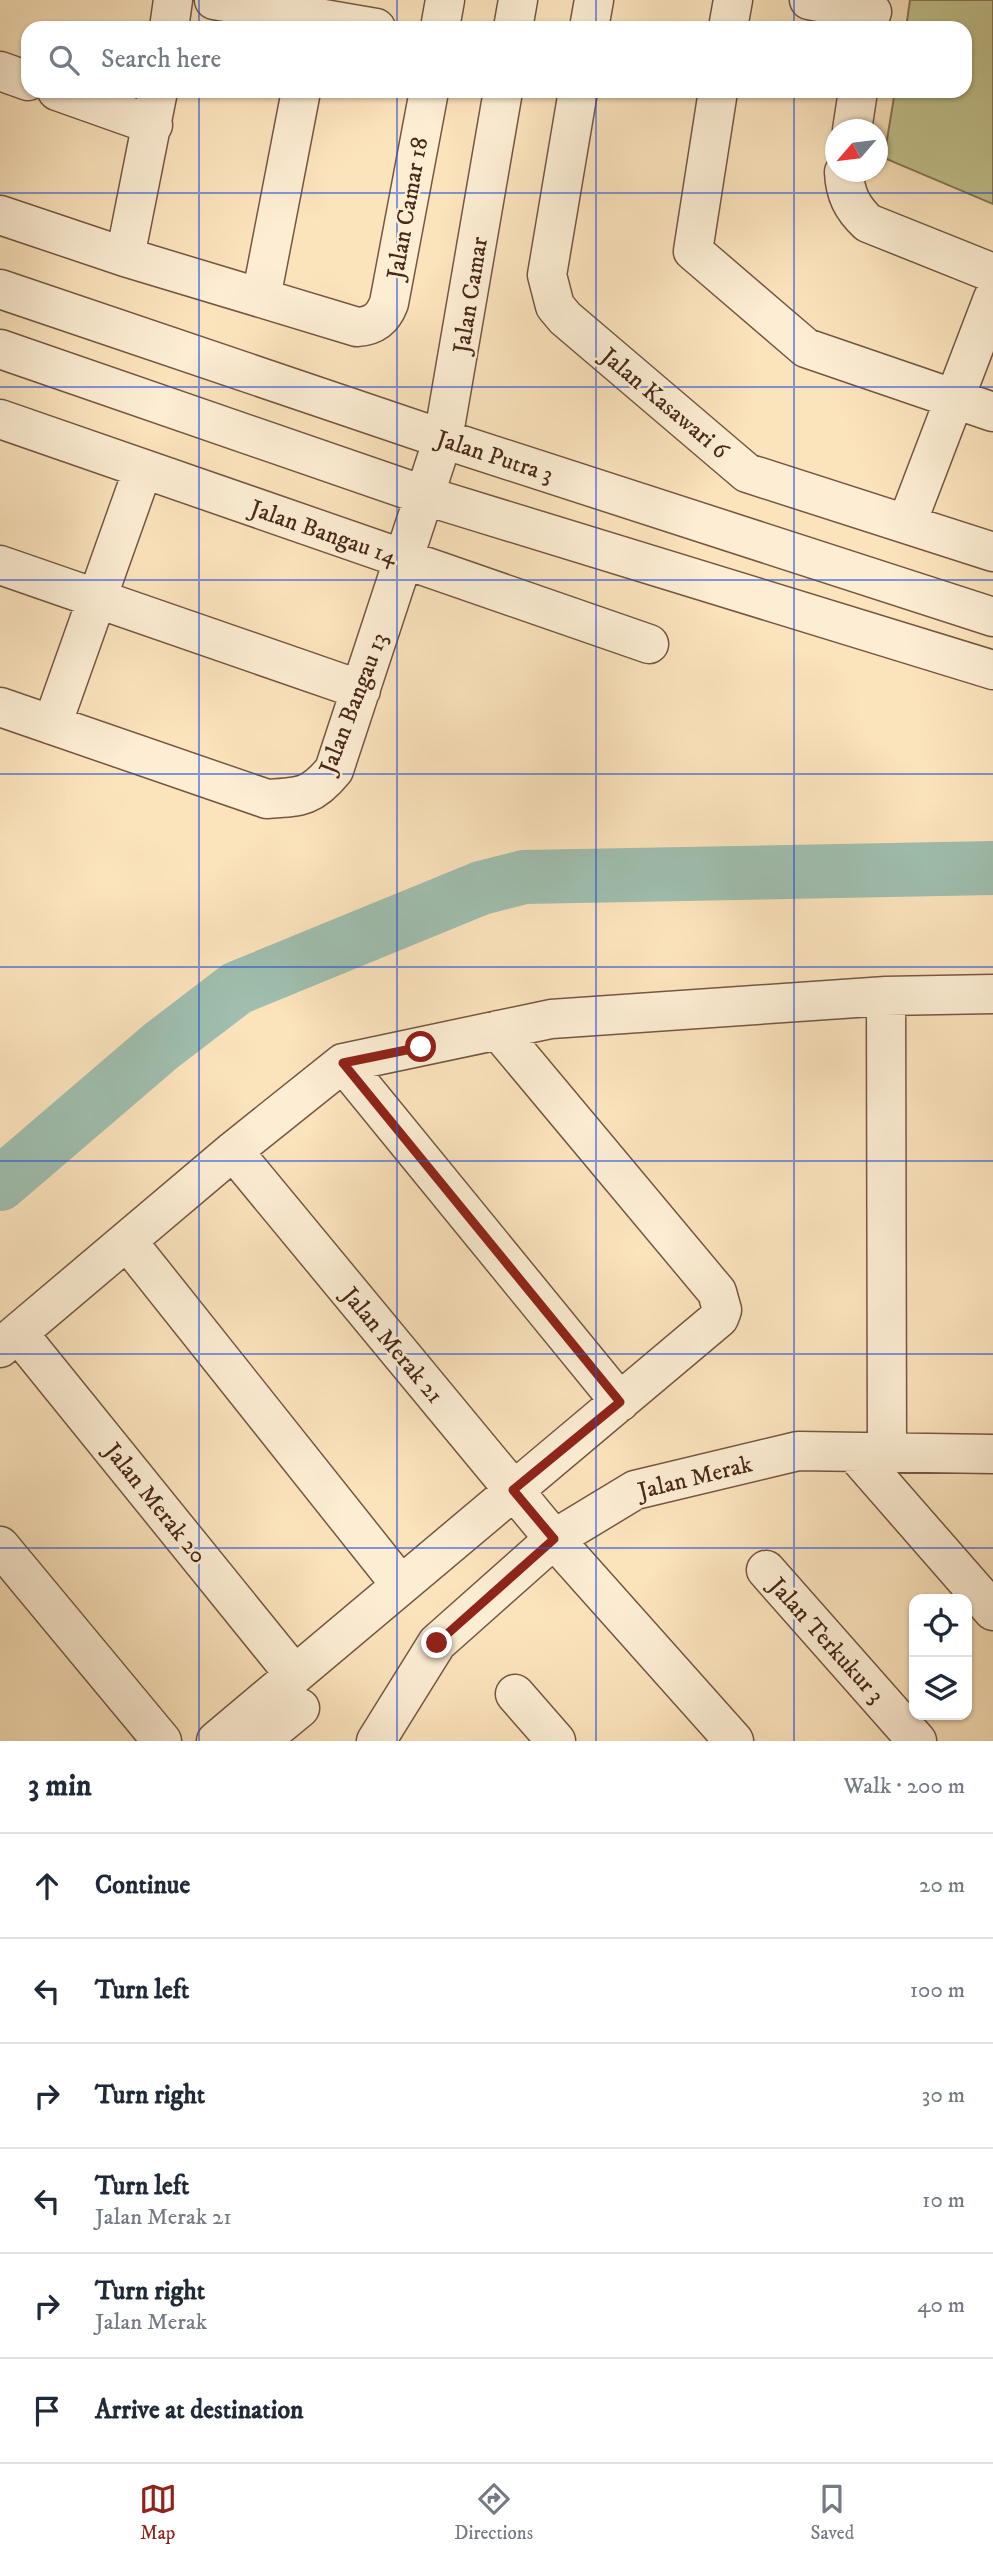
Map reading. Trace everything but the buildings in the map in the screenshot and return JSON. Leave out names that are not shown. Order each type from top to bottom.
[{"type":"street","points":[[170,21],[173,0]]},
{"type":"street","points":[[214,0],[343,21]]},
{"type":"street","points":[[441,21],[445,0]]},
{"type":"street","points":[[514,21],[518,0]]},
{"type":"street","points":[[590,21],[594,0]]},
{"type":"street","points":[[729,21],[733,0]]},
{"type":"street","points":[[808,0],[871,13]]},
{"type":"street","points":[[0,71],[21,78]]},
{"type":"street","points":[[98,98],[156,108],[125,257]]},
{"type":"street","points":[[0,215],[125,257],[261,298],[299,98]]},
{"type":"street","name":"Jalan Camar 18","points":[[261,298],[357,327],[378,321],[389,303],[428,98]]},
{"type":"street","name":"Jalan Camar","points":[[426,496],[443,439],[502,98]]},
{"type":"street","name":"Jalan Kasawari 6","points":[[577,98],[547,275],[555,306],[565,318],[747,473],[993,552]]},
{"type":"street","points":[[717,98],[693,251],[806,348],[993,412]]},
{"type":"street","points":[[854,119],[857,98]]},
{"type":"street","points":[[846,182],[850,201],[868,223],[993,273]]},
{"type":"street","name":"Jalan Putra 3","points":[[0,289],[443,439],[993,617]]},
{"type":"street","points":[[906,523],[957,399],[993,298]]},
{"type":"street","points":[[0,349],[426,496],[993,670]]},
{"type":"street","name":"Jalan Bangau 14","points":[[0,419],[649,644]]},
{"type":"street","points":[[52,725],[143,469]]},
{"type":"street","name":"Jalan Bangau 13","points":[[0,707],[267,799],[297,797],[318,790],[334,770],[426,496]]},
{"type":"street","points":[[0,565],[361,690]]},
{"type":"street","points":[[9,1341],[233,1151],[343,1063],[551,1019],[886,996],[993,994]]},
{"type":"street","points":[[886,996],[871,1454],[993,1611]]},
{"type":"street","points":[[260,1741],[297,1690],[400,1584],[712,1325],[722,1310],[721,1301],[498,1030]]},
{"type":"street","points":[[343,1063],[620,1402]]},
{"type":"street","name":"Jalan Merak 21","points":[[233,1151],[554,1539],[734,1741]]},
{"type":"street","points":[[127,1241],[400,1584]]},
{"type":"street","name":"Jalan Merak 20","points":[[9,1341],[297,1690]]},
{"type":"street","name":"Jalan Merak","points":[[378,1740],[437,1643],[554,1539],[635,1490],[798,1451],[993,1454]]},
{"type":"street","points":[[0,1546],[162,1741]]},
{"type":"street","name":"Jalan Terkukur 3","points":[[766,1570],[917,1741]]},
{"type":"street","points":[[216,1741],[297,1690]]},
{"type":"street","points":[[516,1695],[556,1741]]},
{"type":"green space","points":[[910,0],[993,0],[993,204],[888,160],[888,134],[894,98],[972,98],[972,21],[907,21]]},
{"type":"waterway","points":[[0,1184],[161,1046],[237,988],[481,888],[524,877],[993,868]]},
{"type":"route","points":[[421,1047],[343,1063],[620,1402],[513,1490],[554,1539],[437,1643]]}]
